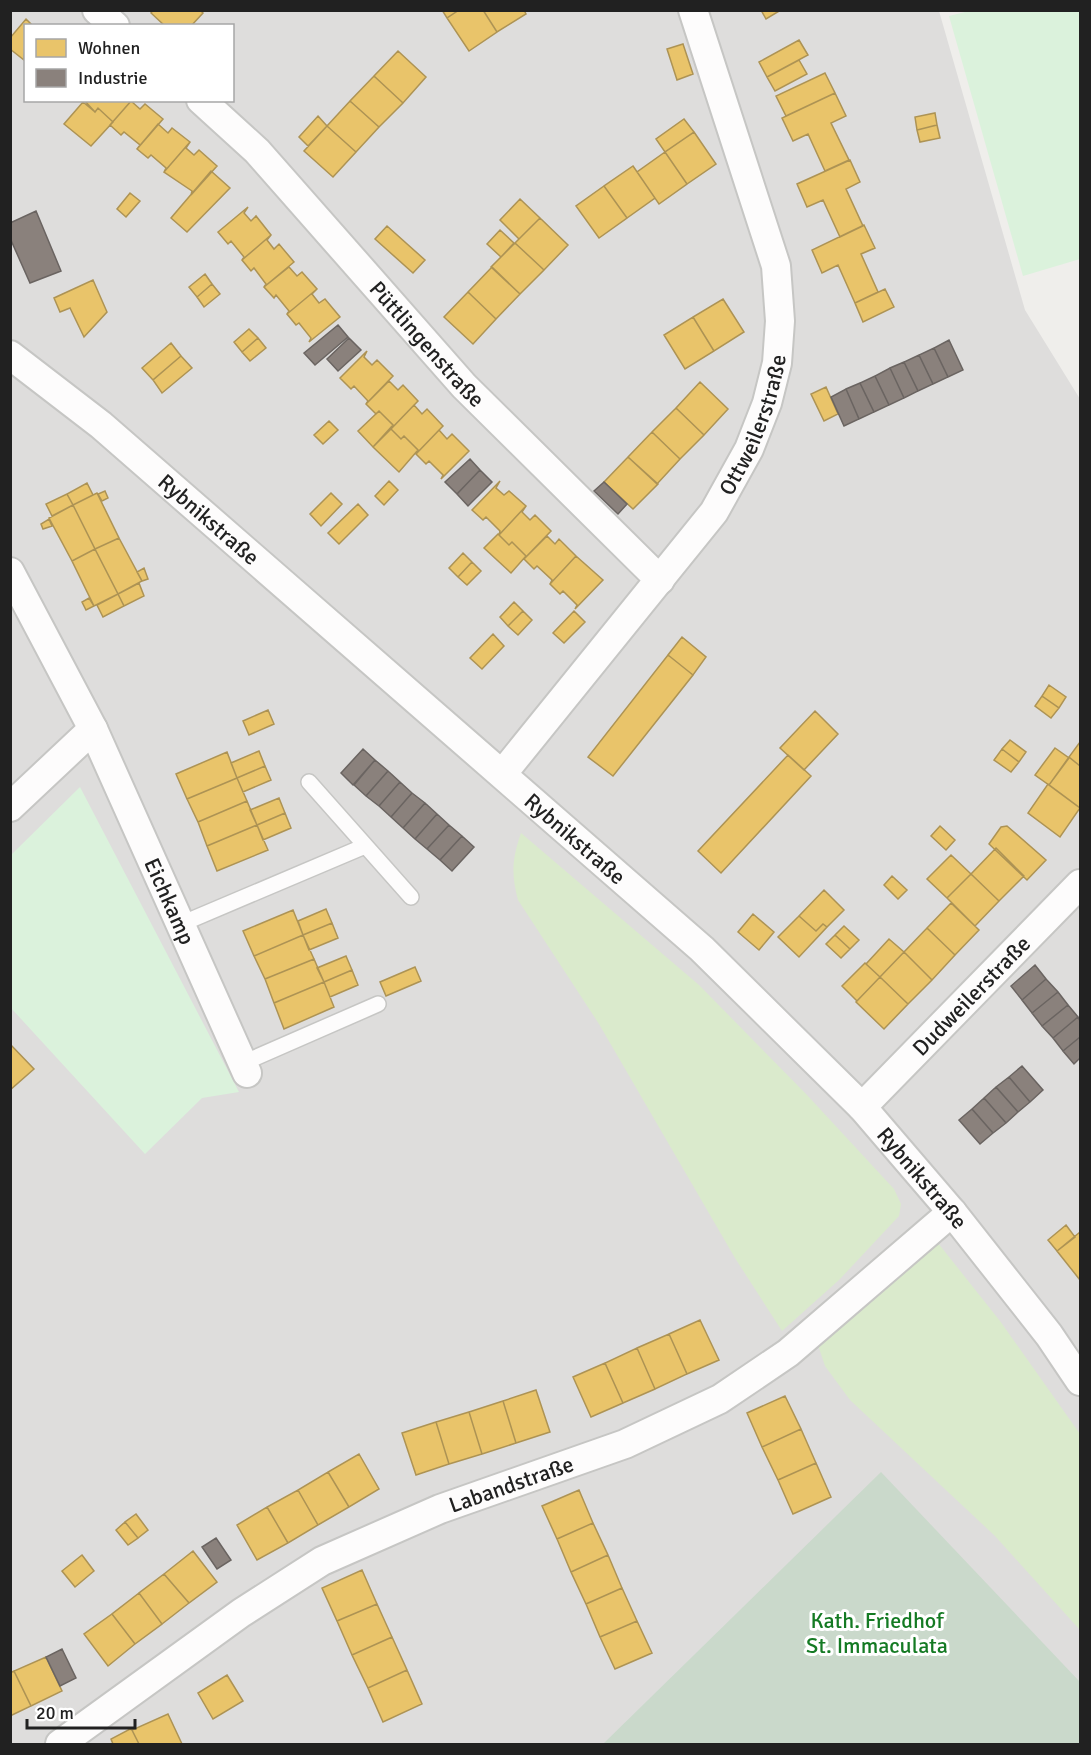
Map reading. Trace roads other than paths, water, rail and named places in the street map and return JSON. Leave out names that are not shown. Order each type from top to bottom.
[{"type":"street","points":[[97,10],[113,24]]},
{"type":"street","name":"Ottweilerstraße","points":[[502,773],[714,512],[749,449],[767,403],[777,363],[780,321],[776,266],[693,10]]},
{"type":"street","name":"Püttlingenstraße","points":[[203,102],[257,151],[464,386],[660,580]]},
{"type":"street","name":"Rybnikstraße","points":[[10,355],[102,425],[702,949],[862,1107],[952,1212],[1049,1335],[1080,1381]]},
{"type":"street","name":"Eichkamp","points":[[10,572],[93,729],[245,1068]]},
{"type":"street","points":[[10,807],[93,729]]},
{"type":"street","name":"Dudweilerstraße","points":[[862,1107],[1080,884]]},
{"type":"street","name":"Labandstraße","points":[[60,1744],[241,1613],[322,1561],[440,1509],[625,1444],[720,1399],[788,1353],[952,1212]]},
{"type":"lane","points":[[309,782],[411,897]]},
{"type":"lane","points":[[181,924],[365,846]]},
{"type":"lane","points":[[245,1068],[378,1004]]},
{"type":"park label","name":"Kath. Friedhof St. Immaculata","points":[[877,1632]]}]
